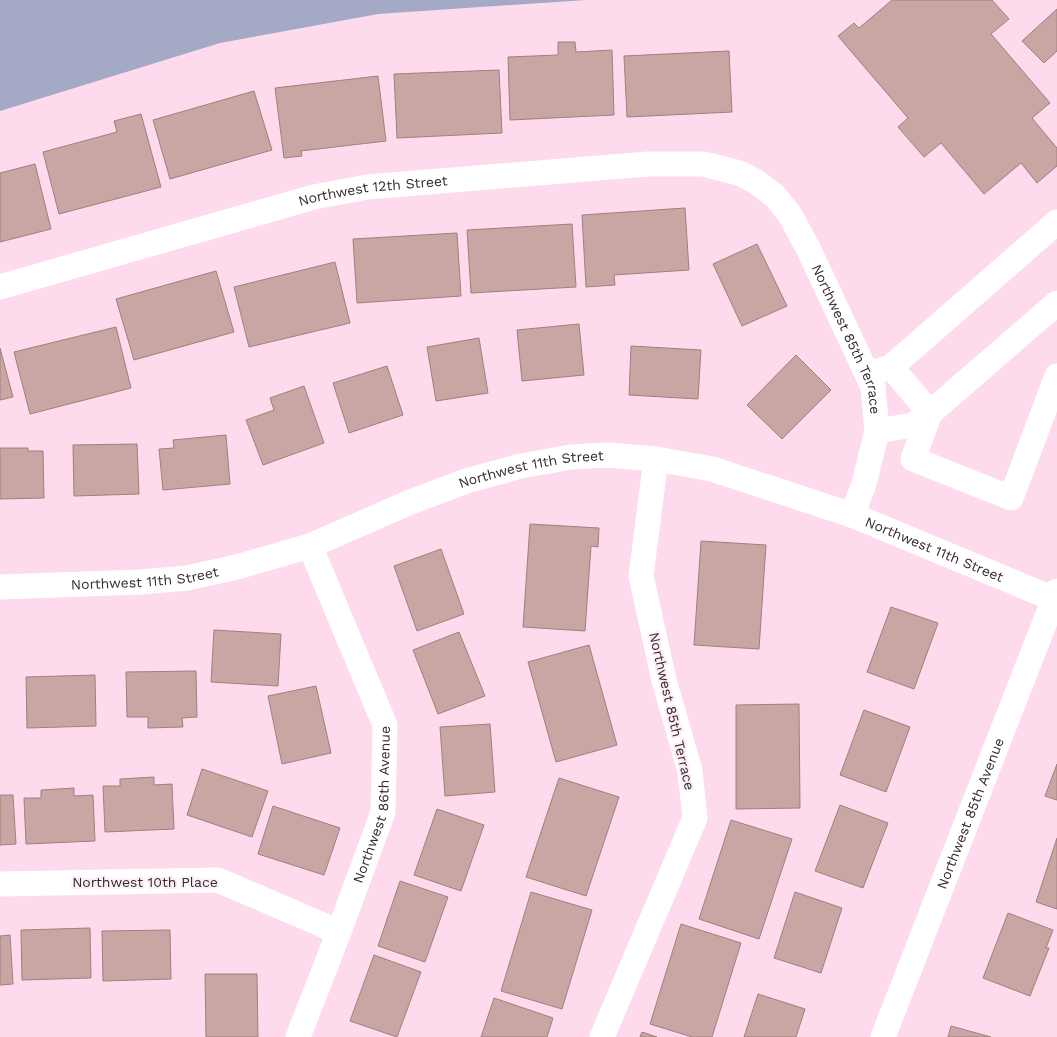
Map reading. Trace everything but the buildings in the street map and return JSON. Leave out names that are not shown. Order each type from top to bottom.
[{"type":"street","name":"Northwest 12th Street","points":[[0,287],[314,198],[367,187],[648,164],[703,164],[738,173],[755,181]]},
{"type":"street","name":"Northwest 85th Terrace","points":[[755,181],[775,196],[790,215],[808,248],[873,387],[877,431],[864,484],[852,515]]},
{"type":"street","points":[[867,373],[891,367],[1057,222]]},
{"type":"street","points":[[877,431],[913,425],[930,414],[1057,304]]},
{"type":"street","points":[[891,367],[930,414]]},
{"type":"street","points":[[930,414],[914,459],[1011,498],[1057,376]]},
{"type":"street","name":"Northwest 11th Street","points":[[0,587],[141,582],[187,578],[237,567],[310,546],[408,503],[466,481],[521,466],[571,457],[599,455],[656,459],[712,469],[852,515],[1056,595]]},
{"type":"street","name":"Northwest 85th Terrace","points":[[602,1037],[695,818],[690,771],[664,680],[641,576],[656,459]]},
{"type":"street","name":"Northwest 86th Avenue","points":[[298,1037],[340,932],[382,812],[386,726],[310,546]]},
{"type":"street","name":"Northwest 85th Avenue","points":[[883,1037],[1056,595]]},
{"type":"street","name":"Northwest 10th Place","points":[[0,884],[218,880],[340,932]]},
{"type":"water","points":[[0,0],[586,0],[378,14],[220,43],[0,111]]}]
